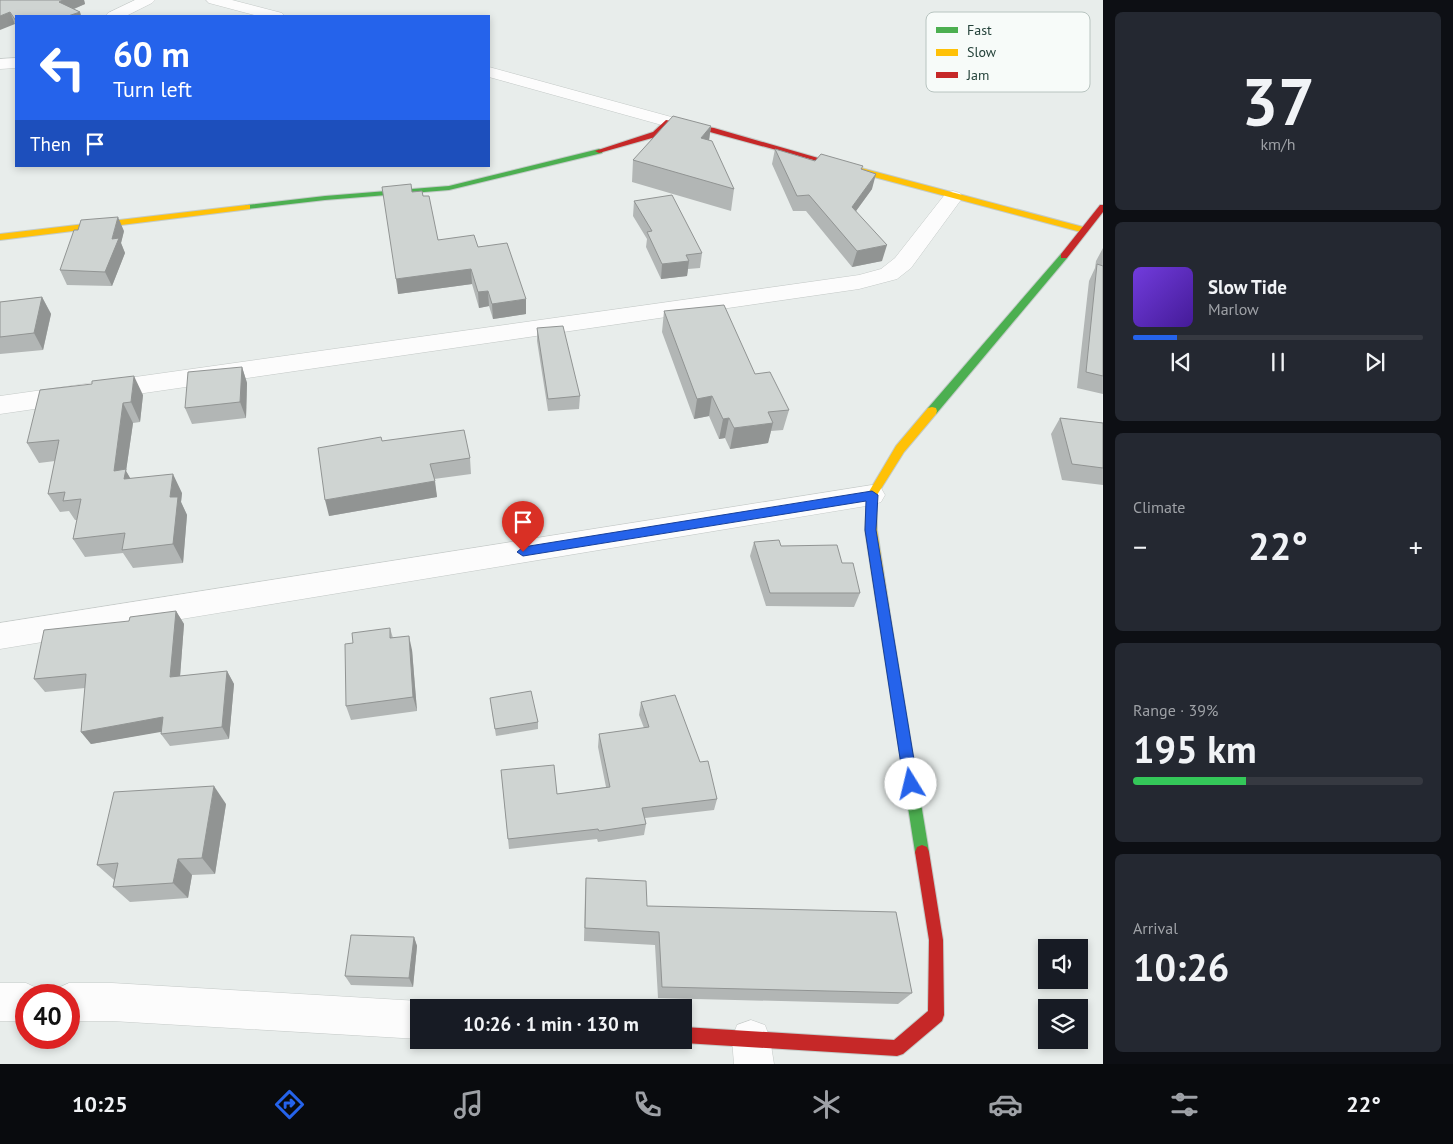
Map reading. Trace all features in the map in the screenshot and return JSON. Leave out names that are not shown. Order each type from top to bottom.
[{"type":"street","points":[[116,15],[147,0]]},
{"type":"street","points":[[214,0],[272,15]]},
{"type":"street","points":[[0,64],[15,63]]},
{"type":"street","points":[[490,72],[669,122],[711,130],[953,197],[1084,230]]},
{"type":"street","points":[[0,237],[325,198],[449,188],[589,154],[656,134],[669,122]]},
{"type":"street","points":[[0,405],[859,282],[889,274],[904,263],[953,197]]},
{"type":"street","points":[[692,1037],[752,1052],[897,1048],[936,1015],[936,940],[871,530],[872,495],[900,449],[1048,276],[1103,207]]},
{"type":"street","points":[[0,636],[872,495]]},
{"type":"street","points":[[0,1002],[15,1002]]},
{"type":"street","points":[[80,1002],[122,1002],[410,1019]]},
{"type":"building","points":[[0,0],[63,0],[59,2],[80,12],[71,15],[15,15],[15,20],[10,12],[0,16]]},
{"type":"building","points":[[673,116],[711,126],[701,138],[712,141],[734,189],[633,160]]},
{"type":"building","points":[[775,149],[815,161],[821,154],[863,166],[861,169],[876,174],[852,207],[887,245],[857,251],[809,195],[797,196]]},
{"type":"building","points":[[411,184],[412,192],[422,191],[423,196],[429,196],[438,240],[474,235],[478,247],[507,243],[526,299],[492,304],[488,291],[478,292],[471,269],[396,279],[382,187]]},
{"type":"building","points":[[672,195],[702,253],[686,255],[689,261],[662,264],[647,232],[652,231],[634,201]]},
{"type":"building","points":[[118,217],[112,239],[119,238],[105,272],[60,270],[74,230],[78,230],[81,220]]},
{"type":"building","points":[[1097,264],[1103,266],[1103,376],[1086,372]]},
{"type":"building","points":[[42,297],[34,333],[0,337],[0,302]]},
{"type":"building","points":[[724,305],[755,374],[770,372],[789,410],[768,412],[773,423],[734,428],[729,418],[723,419],[712,396],[697,399],[664,311]]},
{"type":"building","points":[[563,326],[580,396],[548,399],[537,328]]},
{"type":"building","points":[[242,367],[240,402],[185,408],[188,372]]},
{"type":"building","points":[[134,376],[131,402],[123,403],[114,471],[126,469],[124,479],[173,474],[170,497],[178,497],[173,544],[122,550],[125,533],[73,539],[81,499],[63,501],[65,492],[48,494],[59,440],[27,443],[40,390],[92,384],[92,381]]},
{"type":"building","points":[[1060,418],[1103,423],[1103,468],[1072,464]]},
{"type":"building","points":[[464,430],[470,458],[430,464],[435,481],[325,500],[318,448],[381,437],[382,441]]},
{"type":"building","points":[[779,540],[781,546],[837,545],[842,563],[853,563],[860,593],[770,593],[754,542]]},
{"type":"building","points":[[176,611],[170,677],[227,671],[222,727],[161,734],[163,717],[81,732],[86,674],[34,679],[44,630],[129,621],[130,617]]},
{"type":"building","points":[[390,628],[390,638],[409,636],[413,697],[346,706],[345,644],[353,643],[352,633]]},
{"type":"building","points":[[531,691],[538,722],[495,729],[490,698]]},
{"type":"building","points":[[675,695],[700,762],[708,761],[717,799],[642,808],[646,824],[599,831],[598,829],[508,839],[501,770],[554,765],[557,794],[610,787],[599,734],[649,727],[641,702]]},
{"type":"building","points":[[214,786],[202,858],[178,859],[173,883],[113,887],[118,863],[97,865],[114,792]]},
{"type":"building","points":[[586,878],[646,881],[647,906],[896,912],[912,993],[662,987],[659,932],[585,928]]},
{"type":"building","points":[[351,935],[414,937],[409,978],[345,976]]},
{"type":"traffic: fast","points":[[247,207],[325,198],[449,188],[599,151]]},
{"type":"traffic: fast","points":[[932,411],[1064,256]]},
{"type":"traffic: fast","points":[[886,627],[922,852]]},
{"type":"traffic: slow","points":[[828,162],[1084,230]]},
{"type":"traffic: slow","points":[[0,237],[247,207]]},
{"type":"traffic: slow","points":[[886,627],[871,530],[872,495],[900,449],[932,411]]},
{"type":"traffic: jam","points":[[599,151],[656,134],[669,122],[711,130],[828,162]]},
{"type":"traffic: jam","points":[[1064,256],[1103,207]]},
{"type":"traffic: jam","points":[[692,1035],[897,1048],[936,1015],[936,940],[922,852]]},
{"type":"route","points":[[523,552],[872,495],[871,530],[911,784]]}]
